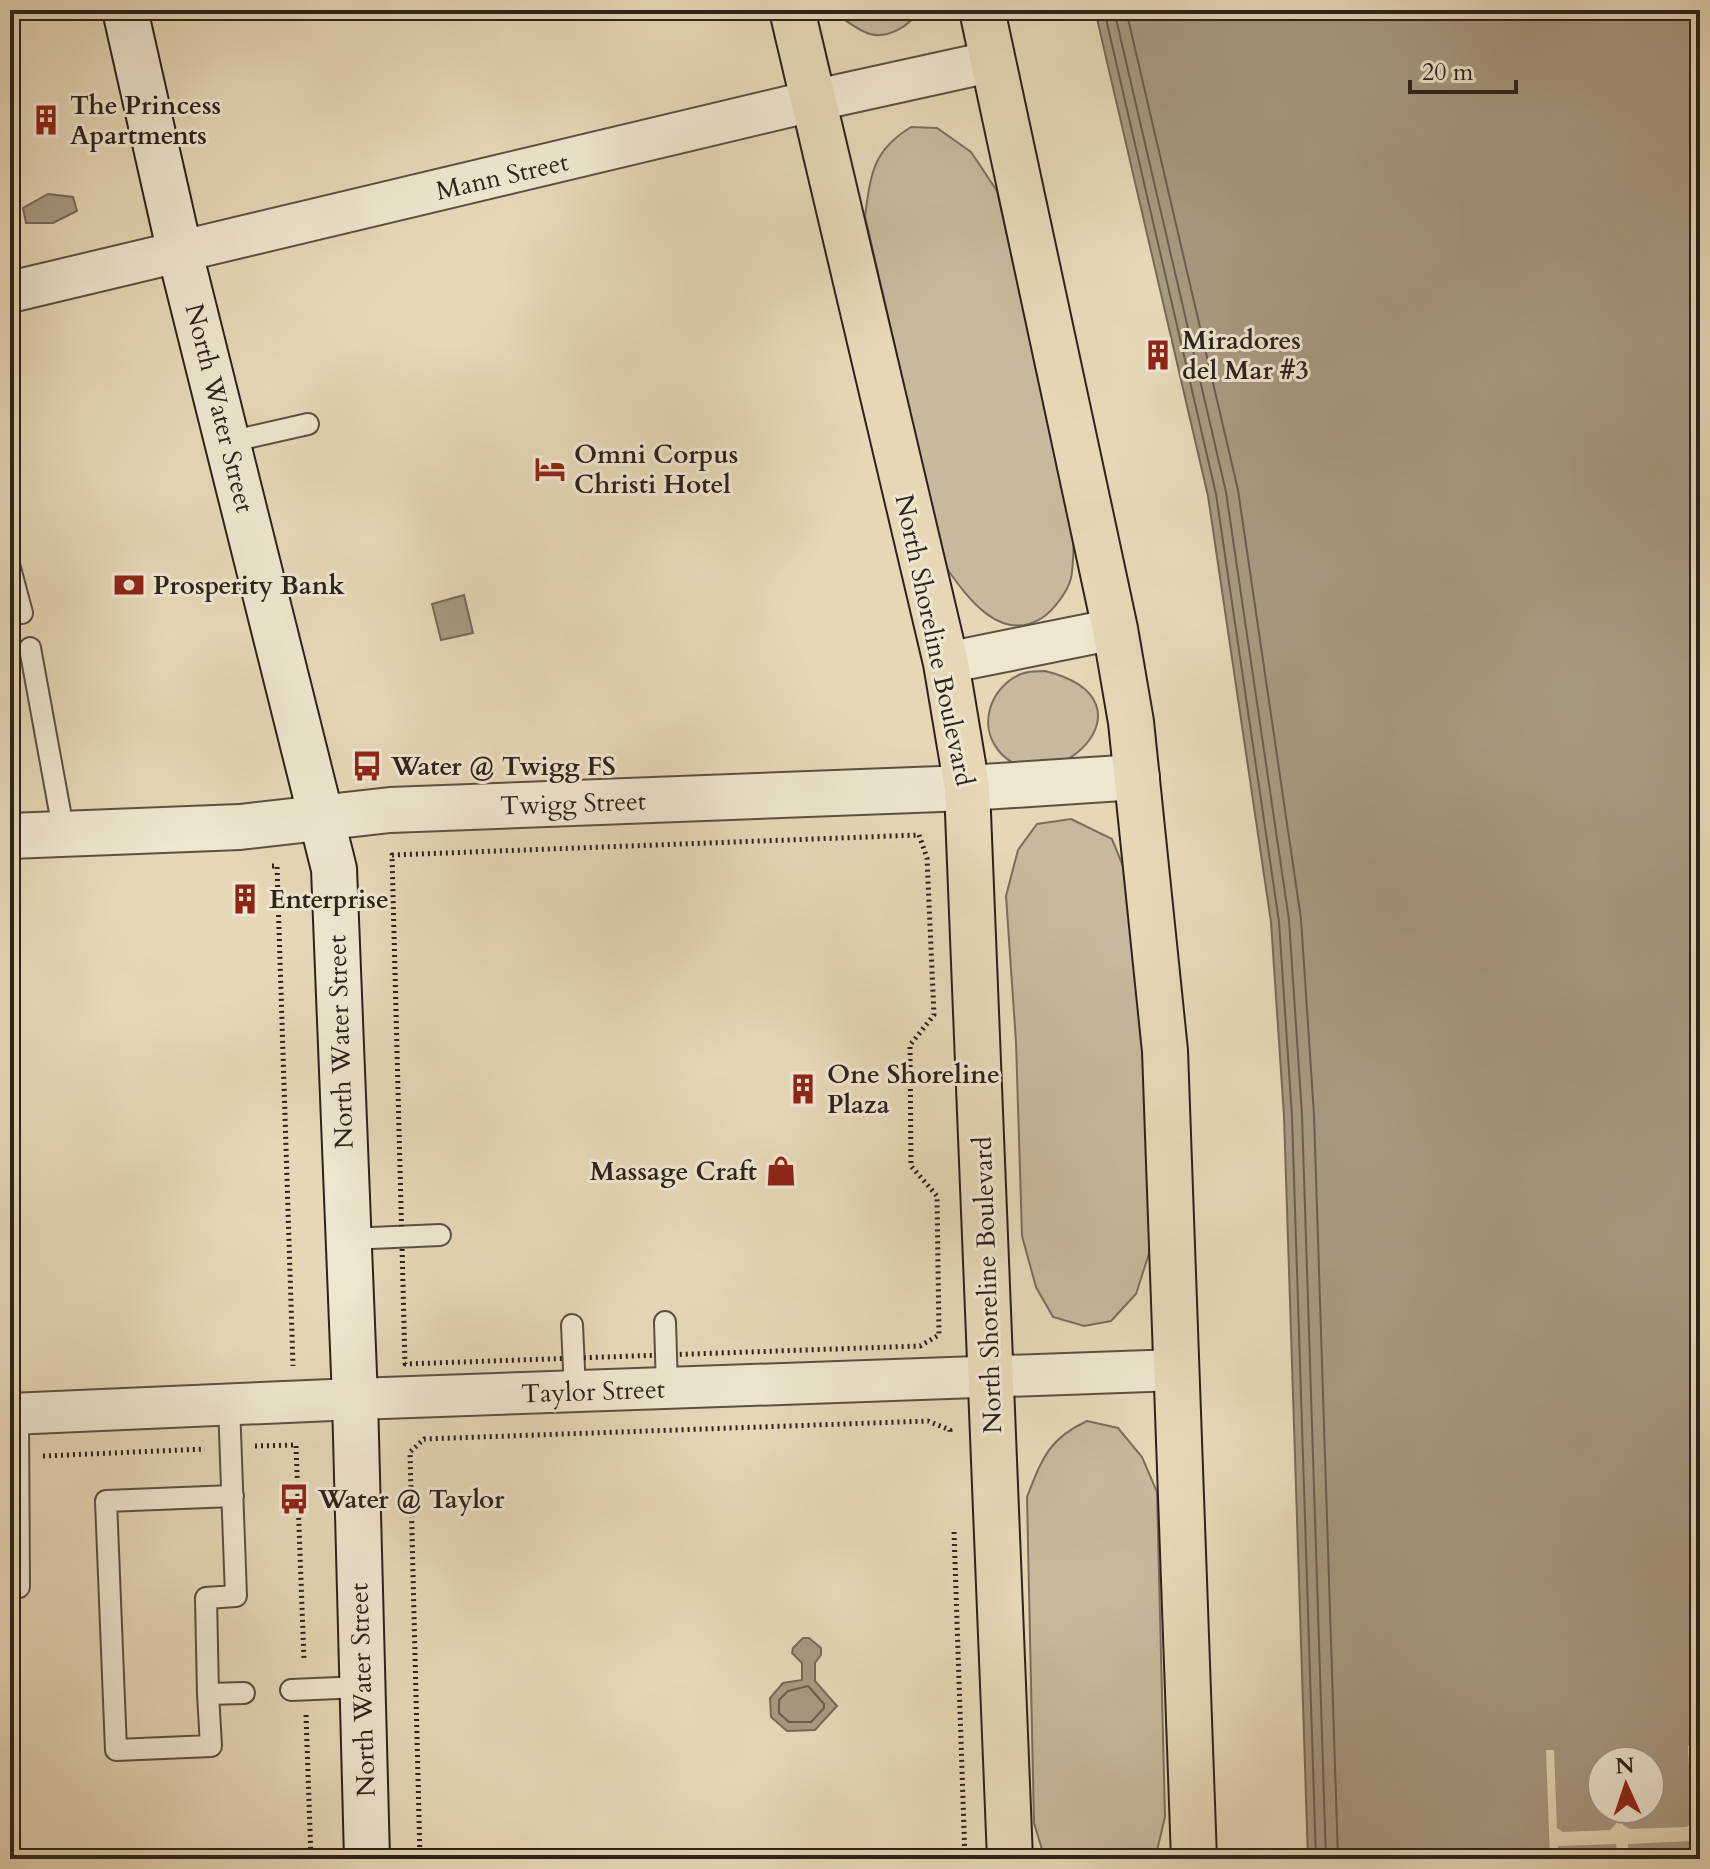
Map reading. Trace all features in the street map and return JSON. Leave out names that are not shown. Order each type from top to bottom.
[{"type":"main road","name":"North Water Street","points":[[125,10],[180,253],[334,869],[355,1399],[367,1859]]},
{"type":"main road","name":"North Shoreline Boulevard","points":[[792,10],[946,663],[967,788],[1010,1859]]},
{"type":"main road","points":[[982,10],[1115,629],[1131,722],[1165,1051],[1194,1859]]},
{"type":"main road","name":"Twigg Street","points":[[10,836],[240,827],[390,810],[967,788],[1137,777]]},
{"type":"street","name":"Mann Street","points":[[10,292],[812,101],[994,61]]},
{"type":"street","points":[[946,663],[1115,629]]},
{"type":"street","name":"Taylor Street","points":[[14,1414],[355,1399],[575,1375],[666,1371],[991,1376],[1177,1370]]},
{"type":"lane","points":[[229,442],[308,424]]},
{"type":"lane","points":[[10,568],[22,613]]},
{"type":"lane","points":[[30,648],[64,834]]},
{"type":"lane","points":[[348,1239],[440,1235]]},
{"type":"lane","points":[[665,1322],[666,1371]]},
{"type":"lane","points":[[572,1325],[575,1375]]},
{"type":"lane","points":[[229,1405],[233,1496],[236,1596],[206,1598],[211,1746],[116,1750],[106,1501],[233,1496]]},
{"type":"lane","points":[[10,1588],[19,1587],[14,1501],[14,1414]]},
{"type":"lane","points":[[291,1690],[362,1687]]},
{"type":"lane","points":[[208,1694],[244,1693]]},
{"type":"path","points":[[919,835],[927,858],[934,1015],[910,1045],[911,1166],[937,1196],[939,1335],[920,1346],[666,1371],[575,1375],[405,1364],[401,1237],[392,855],[919,835]]},
{"type":"path","points":[[277,866],[293,1368]]},
{"type":"path","points":[[420,1859],[410,1452],[424,1439],[928,1421],[950,1430],[951,1446]]},
{"type":"path","points":[[953,1525],[965,1859]]},
{"type":"shaded area","points":[[831,10],[918,10],[898,30],[877,35],[860,30]]},
{"type":"shaded area","points":[[911,127],[937,128],[971,152],[997,191],[1074,534],[1072,573],[1067,589],[1047,615],[1027,625],[1012,625],[986,613],[974,603],[945,566],[865,216],[872,176],[881,155],[888,145]]},
{"type":"shaded area","points":[[1045,671],[1080,686],[1096,705],[1097,725],[1086,745],[1067,760],[1043,768],[1019,765],[998,750],[992,739],[988,717],[991,706],[995,696],[1011,680],[1027,672]]},
{"type":"shaded area","points":[[1071,819],[1112,839],[1127,876],[1146,1057],[1154,1238],[1136,1294],[1111,1321],[1084,1326],[1053,1317],[1036,1287],[1022,1236],[1016,1042],[1006,896],[1018,850],[1037,824]]},
{"type":"shaded area","points":[[1087,1421],[1118,1428],[1142,1457],[1157,1492],[1165,1817],[1155,1859],[1045,1859],[1034,1823],[1027,1497],[1037,1472],[1055,1443]]},
{"type":"water","points":[[1095,10],[1700,10],[1700,1859],[1308,1859],[1284,1116],[1271,922],[1208,496]]},
{"type":"water","points":[[48,194],[73,197],[77,211],[53,223],[26,223],[23,208]]},
{"type":"water","points":[[464,595],[473,633],[441,640],[432,604]]},
{"type":"water","points":[[803,1638],[809,1638],[821,1648],[821,1655],[815,1663],[815,1681],[837,1706],[815,1730],[787,1731],[771,1717],[770,1698],[783,1683],[802,1680],[802,1663],[792,1653]]},
{"type":"pier","points":[[1696,1745],[1700,1859],[1692,1859],[1691,1841],[1628,1844],[1628,1859],[1618,1859],[1616,1844],[1558,1846],[1558,1859],[1550,1859],[1546,1750],[1554,1750],[1557,1828],[1563,1832],[1610,1830],[1615,1825],[1630,1829],[1687,1827],[1692,1821],[1688,1746]]},
{"type":"place","name":"The Princess Apartments","points":[[46,120]]},
{"type":"place","name":"Miradores del Mar #3","points":[[1158,355]]},
{"type":"place","name":"Omni Corpus Christi Hotel","points":[[550,469]]},
{"type":"place","name":"Prosperity Bank","points":[[129,585]]},
{"type":"place","name":"Water @ Twigg FS","points":[[367,766]]},
{"type":"place","name":"Enterprise","points":[[245,899]]},
{"type":"place","name":"One Shoreline Plaza","points":[[803,1089]]},
{"type":"place","name":"Massage Craft","points":[[781,1171]]},
{"type":"place","name":"Water @ Taylor","points":[[294,1499]]}]
